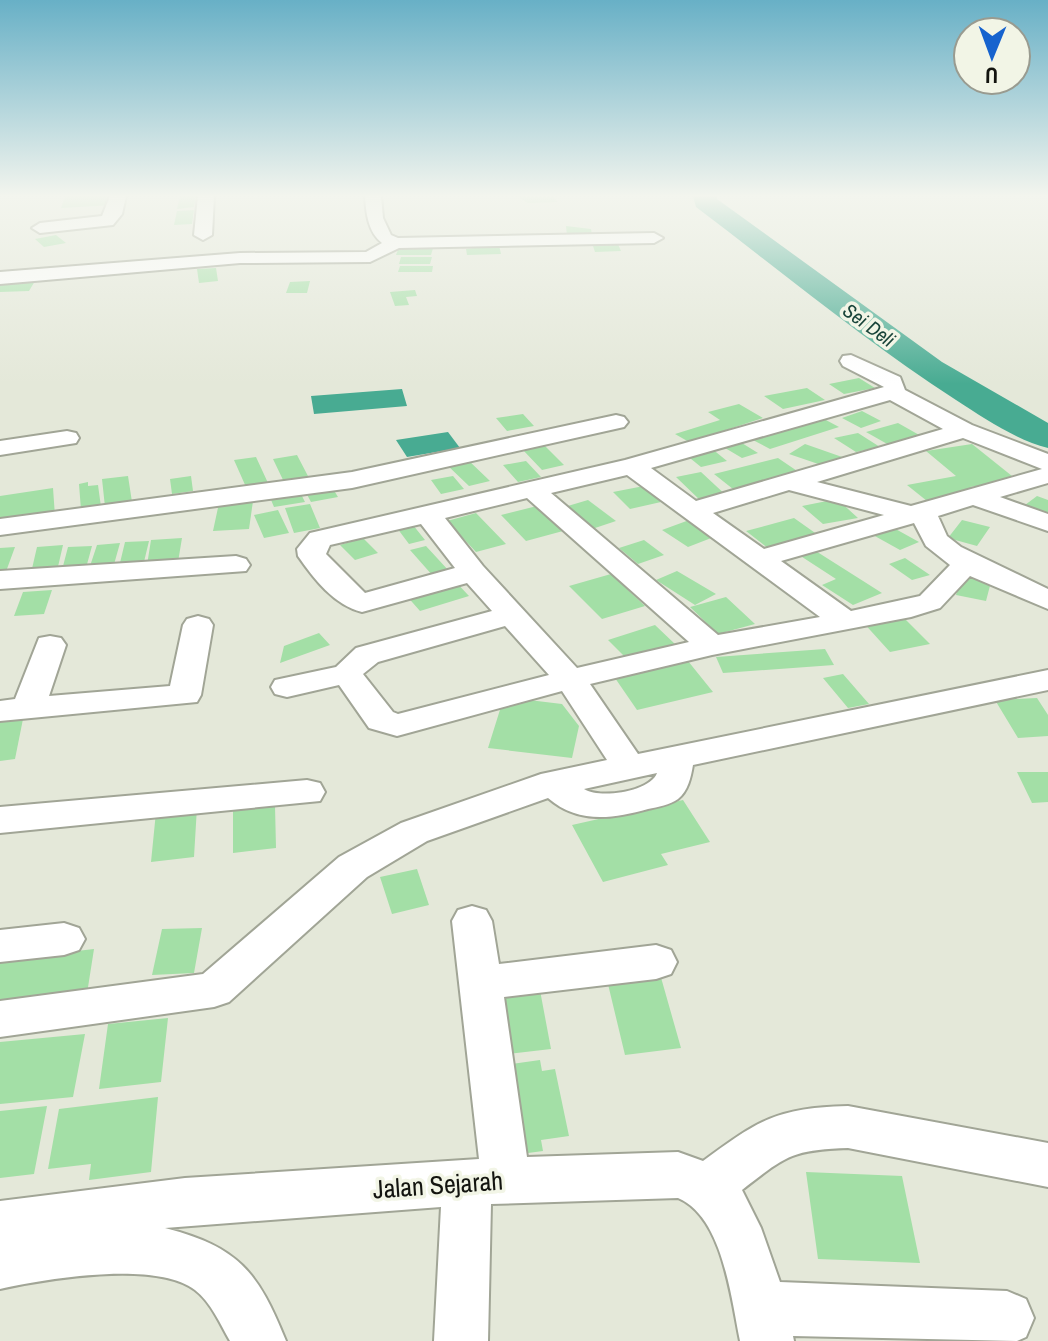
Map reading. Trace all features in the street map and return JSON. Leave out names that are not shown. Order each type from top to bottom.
[{"type":"street","points":[[0,278],[233,259]]},
{"type":"street","points":[[253,259],[377,264],[382,259]]},
{"type":"street","points":[[851,361],[892,382],[895,387],[892,392]]},
{"type":"street","points":[[473,572],[377,601],[353,600],[312,556],[311,549],[320,539],[331,535],[534,491],[892,392],[964,430],[1048,463]]},
{"type":"street","points":[[0,527],[352,480],[616,422]]},
{"type":"street","points":[[694,510],[964,430]]},
{"type":"street","points":[[0,448],[67,438]]},
{"type":"street","points":[[631,466],[844,620]]},
{"type":"street","points":[[759,559],[1048,475]]},
{"type":"street","points":[[352,480],[386,523]]},
{"type":"street","points":[[792,483],[916,512],[928,519],[939,544],[967,563],[1048,600]]},
{"type":"street","points":[[534,491],[712,646]]},
{"type":"street","points":[[974,497],[1048,523]]},
{"type":"street","points":[[428,514],[473,572],[570,679],[630,768]]},
{"type":"street","points":[[347,674],[376,715],[386,723],[397,725],[570,679],[712,646],[930,602],[967,563]]},
{"type":"street","points":[[0,580],[236,565]]},
{"type":"street","points":[[287,687],[347,674],[367,655],[513,614]]},
{"type":"street","points":[[15,710],[185,695],[198,625]]},
{"type":"street","points":[[15,710],[50,645]]},
{"type":"street","points":[[0,1019],[214,990],[353,867],[414,832],[554,783],[1048,680]]},
{"type":"street","points":[[554,783],[585,805],[602,806],[650,796],[665,790],[672,780],[677,756]]},
{"type":"street","points":[[0,820],[307,792]]},
{"type":"street","points":[[461,1341],[487,1182],[480,983],[472,921]]},
{"type":"street","points":[[0,946],[64,939]]},
{"type":"street","points":[[480,983],[656,962]]},
{"type":"street","points":[[1007,1318],[763,1325],[729,1212],[707,1187],[774,1137],[815,1128],[848,1127],[1048,1165]]},
{"type":"street","name":"Jalan Sejarah","points":[[0,1225],[185,1202],[487,1182],[662,1174],[693,1179],[707,1187]]},
{"type":"street","points":[[0,1263],[31,1257],[127,1250],[175,1254],[213,1271],[243,1312],[259,1341]]},
{"type":"shaded area","points":[[402,389],[407,406],[314,414],[311,396]]},
{"type":"shaded area","points":[[448,432],[460,448],[407,457],[396,440]]},
{"type":"building","points":[[401,259],[432,259],[430,264],[399,264]]},
{"type":"building","points":[[400,266],[433,266],[432,272],[398,272]]},
{"type":"building","points":[[216,268],[218,281],[199,283],[197,269]]},
{"type":"building","points":[[35,281],[29,291],[0,292],[0,282]]},
{"type":"building","points":[[310,281],[307,293],[286,293],[290,282]]},
{"type":"building","points":[[415,290],[417,296],[406,297],[409,305],[395,306],[390,292]]},
{"type":"building","points":[[859,378],[875,388],[844,394],[829,384]]},
{"type":"building","points":[[807,388],[825,400],[783,409],[764,396]]},
{"type":"building","points":[[739,404],[763,418],[689,442],[675,434],[720,420],[708,412]]},
{"type":"building","points":[[862,411],[881,421],[861,428],[842,418]]},
{"type":"building","points":[[523,414],[534,426],[507,431],[496,418]]},
{"type":"building","points":[[824,419],[839,427],[770,449],[751,439]]},
{"type":"building","points":[[898,423],[921,436],[889,445],[866,432]]},
{"type":"building","points":[[858,433],[880,447],[856,452],[834,438]]},
{"type":"building","points":[[737,440],[758,453],[742,458],[720,445]]},
{"type":"building","points":[[805,444],[845,458],[830,468],[789,454]]},
{"type":"building","points":[[972,444],[1017,480],[970,487],[976,491],[927,501],[907,485],[956,476],[926,451]]},
{"type":"building","points":[[545,446],[564,465],[542,470],[523,450]]},
{"type":"building","points":[[711,448],[727,461],[701,467],[685,454]]},
{"type":"building","points":[[297,455],[309,478],[284,482],[273,459]]},
{"type":"building","points":[[256,457],[268,483],[246,487],[234,460]]},
{"type":"building","points":[[778,458],[803,475],[738,493],[714,474]]},
{"type":"building","points":[[467,459],[490,481],[469,486],[446,464]]},
{"type":"building","points":[[526,461],[541,477],[518,482],[503,465]]},
{"type":"building","points":[[701,472],[729,498],[703,503],[676,477]]},
{"type":"building","points":[[128,476],[132,502],[105,507],[102,479]]},
{"type":"building","points":[[191,476],[193,491],[172,494],[170,479]]},
{"type":"building","points":[[453,476],[464,489],[441,494],[431,480]]},
{"type":"building","points":[[88,482],[88,486],[98,485],[101,507],[81,510],[79,484]]},
{"type":"building","points":[[330,484],[338,497],[311,502],[304,489]]},
{"type":"building","points":[[644,486],[661,502],[630,509],[613,492]]},
{"type":"building","points":[[53,488],[55,516],[27,520],[27,515],[0,519],[0,496]]},
{"type":"building","points":[[299,490],[305,502],[274,507],[269,495]]},
{"type":"building","points":[[1037,496],[1048,500],[1048,513],[1025,505]]},
{"type":"building","points":[[837,499],[858,518],[823,524],[802,506]]},
{"type":"building","points":[[588,500],[616,521],[589,530],[561,508]]},
{"type":"building","points":[[253,501],[249,529],[213,531],[219,503]]},
{"type":"building","points":[[310,504],[320,528],[294,533],[285,508]]},
{"type":"building","points":[[537,506],[563,531],[526,541],[501,515]]},
{"type":"building","points":[[278,510],[289,533],[264,538],[254,515]]},
{"type":"building","points":[[476,513],[506,544],[476,552],[447,521]]},
{"type":"building","points":[[794,518],[818,535],[769,549],[746,531]]},
{"type":"building","points":[[692,519],[719,535],[688,547],[662,530]]},
{"type":"building","points":[[962,520],[990,527],[977,546],[948,538]]},
{"type":"building","points":[[413,525],[425,540],[409,544],[397,528]]},
{"type":"building","points":[[892,527],[919,542],[900,550],[873,535]]},
{"type":"building","points":[[182,538],[178,562],[147,565],[151,540]]},
{"type":"building","points":[[363,538],[378,553],[355,560],[340,545]]},
{"type":"building","points":[[644,540],[664,555],[638,564],[619,548]]},
{"type":"building","points":[[149,541],[143,566],[119,567],[125,542]]},
{"type":"building","points":[[120,543],[113,568],[89,569],[97,545]]},
{"type":"building","points":[[63,545],[57,571],[31,573],[37,547]]},
{"type":"building","points":[[92,546],[86,568],[62,570],[68,547]]},
{"type":"building","points":[[426,546],[449,571],[433,576],[410,550]]},
{"type":"building","points":[[15,547],[4,577],[0,577],[0,548]]},
{"type":"building","points":[[811,548],[882,593],[853,605],[822,585],[836,579],[796,553]]},
{"type":"building","points":[[905,558],[930,575],[912,580],[889,564]]},
{"type":"building","points":[[677,571],[716,594],[695,605],[656,580]]},
{"type":"building","points":[[963,571],[992,578],[986,601],[956,595]]},
{"type":"building","points":[[611,574],[645,606],[602,619],[569,586]]},
{"type":"building","points":[[454,580],[469,596],[420,611],[405,594]]},
{"type":"building","points":[[52,590],[44,614],[14,616],[23,592]]},
{"type":"building","points":[[726,597],[755,624],[718,634],[690,607]]},
{"type":"building","points":[[899,613],[930,644],[890,652],[861,620]]},
{"type":"building","points":[[655,625],[676,645],[628,660],[608,640]]},
{"type":"building","points":[[319,633],[330,645],[280,663],[284,646]]},
{"type":"building","points":[[825,649],[834,665],[723,673],[716,657]]},
{"type":"building","points":[[688,661],[713,692],[637,710],[615,678]]},
{"type":"building","points":[[843,674],[869,704],[848,708],[823,678]]},
{"type":"building","points":[[504,697],[562,704],[579,726],[572,758],[488,748]]},
{"type":"building","points":[[1037,698],[1048,715],[1048,736],[1018,738],[995,700]]},
{"type":"building","points":[[24,714],[15,759],[0,761],[0,717]]},
{"type":"building","points":[[1017,772],[1048,772],[1048,802],[1032,803]]},
{"type":"building","points":[[683,800],[710,842],[661,854],[668,865],[603,882],[572,825]]},
{"type":"building","points":[[275,806],[276,848],[233,853],[233,810]]},
{"type":"building","points":[[197,807],[194,857],[151,862],[156,812]]},
{"type":"building","points":[[417,869],[429,905],[392,914],[380,877]]},
{"type":"building","points":[[202,928],[194,973],[152,975],[162,929]]},
{"type":"building","points":[[94,949],[86,1000],[0,1011],[0,960]]},
{"type":"building","points":[[660,974],[681,1048],[625,1055],[607,980]]},
{"type":"building","points":[[539,985],[551,1049],[500,1055],[490,991]]},
{"type":"building","points":[[168,1018],[161,1082],[99,1089],[108,1024]]},
{"type":"building","points":[[85,1034],[73,1097],[0,1104],[0,1042]]},
{"type":"building","points":[[540,1060],[542,1071],[555,1069],[569,1136],[541,1140],[543,1151],[513,1155],[498,1066]]},
{"type":"building","points":[[158,1097],[151,1172],[89,1180],[91,1164],[48,1169],[59,1109]]},
{"type":"building","points":[[47,1106],[34,1174],[0,1178],[0,1111]]},
{"type":"building","points":[[806,1172],[902,1176],[920,1263],[818,1259]]},
{"type":"waterway","name":"Sei Deli","points":[[781,259],[930,369],[996,410],[1048,437]]}]
